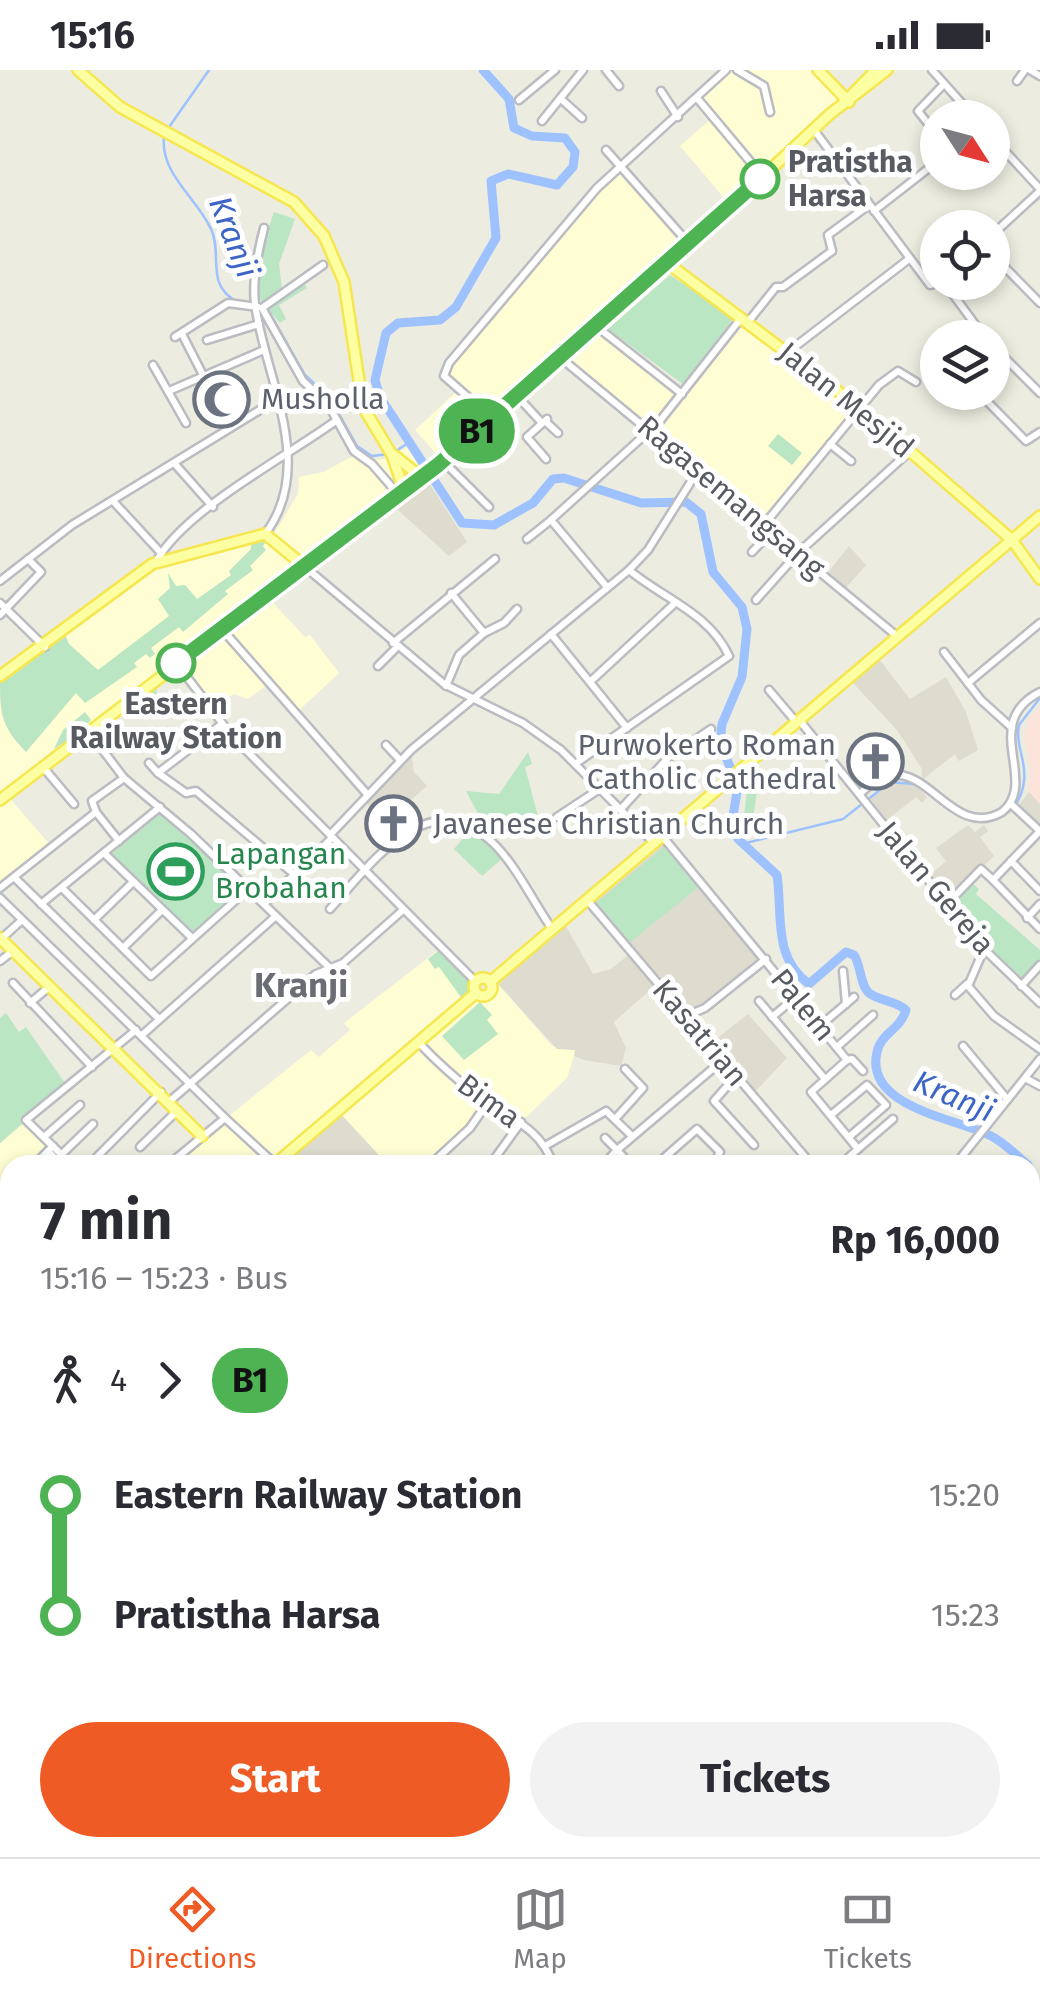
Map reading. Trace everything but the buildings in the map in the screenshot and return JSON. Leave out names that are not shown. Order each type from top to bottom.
[{"type":"main road","points":[[78,70],[120,107],[294,202],[324,236],[344,282],[363,408],[391,452],[401,492]]},
{"type":"main road","points":[[818,70],[846,102]]},
{"type":"main road","points":[[846,102],[876,70]]},
{"type":"main road","points":[[0,800],[440,463],[562,359],[652,272],[686,248],[814,130],[887,70]]},
{"type":"main road","points":[[598,324],[656,276],[678,269],[686,248]]},
{"type":"main road","name":"Jalan Mesjid","points":[[678,269],[859,406],[1012,540],[1040,579]]},
{"type":"main road","points":[[391,452],[422,476]]},
{"type":"main road","points":[[476,994],[476,982],[490,982],[1040,516]]},
{"type":"main road","points":[[0,676],[46,647],[158,558],[265,534],[303,566]]},
{"type":"main road","points":[[0,939],[202,1136]]},
{"type":"main road","points":[[287,1155],[476,994],[488,994],[490,982]]},
{"type":"street","points":[[519,100],[555,70]]},
{"type":"street","points":[[542,121],[583,70]]},
{"type":"street","points":[[606,70],[620,86]]},
{"type":"street","points":[[492,418],[444,371],[597,188],[726,70]]},
{"type":"street","points":[[737,70],[764,86],[770,112]]},
{"type":"street","points":[[932,70],[959,100]]},
{"type":"street","points":[[1017,81],[1028,70],[1040,76]]},
{"type":"street","points":[[929,100],[944,84]]},
{"type":"street","points":[[660,91],[678,117]]},
{"type":"street","points":[[697,98],[763,177]]},
{"type":"street","points":[[562,99],[582,118]]},
{"type":"street","points":[[814,130],[920,273]]},
{"type":"street","points":[[606,150],[686,248]]},
{"type":"street","points":[[1010,157],[1040,190],[1010,218]]},
{"type":"street","points":[[527,538],[589,490],[652,432],[775,288],[833,249],[828,235],[920,174]]},
{"type":"street","points":[[264,228],[259,324],[290,452],[285,496],[265,534]]},
{"type":"street","points":[[788,352],[908,259]]},
{"type":"street","points":[[229,426],[179,336],[228,303],[259,304],[323,265]]},
{"type":"street","points":[[1010,272],[1040,303]]},
{"type":"street","points":[[956,300],[971,320]]},
{"type":"street","points":[[259,304],[303,381],[324,399],[354,451],[401,492]]},
{"type":"street","points":[[207,340],[259,324]]},
{"type":"street","points":[[598,324],[682,394]]},
{"type":"street","points":[[169,392],[202,374],[264,350]]},
{"type":"street","name":"Ragasemangsang","points":[[562,359],[898,638]]},
{"type":"street","points":[[1010,363],[1040,393]]},
{"type":"street","points":[[153,365],[186,422]]},
{"type":"street","points":[[752,552],[859,406],[897,371],[916,382]]},
{"type":"street","points":[[518,397],[558,433]]},
{"type":"street","points":[[0,581],[113,501],[276,400]]},
{"type":"street","points":[[996,410],[1026,441],[1040,432]]},
{"type":"street","points":[[113,501],[158,558],[213,507],[337,420]]},
{"type":"street","points":[[545,421],[527,437],[546,459]]},
{"type":"street","points":[[830,444],[851,461]]},
{"type":"street","points":[[756,600],[798,553],[909,452]]},
{"type":"street","points":[[174,463],[213,507]]},
{"type":"street","points":[[440,463],[489,507]]},
{"type":"street","points":[[264,904],[400,760],[629,570],[697,472]]},
{"type":"street","points":[[552,520],[608,588]]},
{"type":"street","points":[[28,559],[41,572],[2,609],[46,647]]},
{"type":"street","points":[[378,666],[394,645],[495,559]]},
{"type":"street","name":"Palem","points":[[303,566],[446,686],[523,723],[659,841],[766,959],[847,1060],[811,1092],[858,1149]]},
{"type":"street","points":[[574,764],[728,656],[702,616],[674,604],[629,570]]},
{"type":"street","points":[[451,593],[484,633]]},
{"type":"street","points":[[590,681],[674,604]]},
{"type":"street","points":[[446,686],[458,655],[471,648],[484,633],[505,622],[517,608]]},
{"type":"street","points":[[968,683],[1040,623]]},
{"type":"street","points":[[221,627],[366,794]]},
{"type":"street","points":[[548,636],[626,728]]},
{"type":"street","points":[[944,652],[1012,728]]},
{"type":"street","points":[[176,663],[222,724],[476,982]]},
{"type":"street","name":"Jalan Gereja","points":[[770,690],[984,949],[1040,1003]]},
{"type":"street","points":[[862,798],[877,780],[906,776],[924,783],[966,816],[989,817],[1013,806],[1022,777],[1012,728],[1019,710],[1040,692]]},
{"type":"street","points":[[158,773],[222,724]]},
{"type":"street","points":[[620,810],[668,758],[711,729]]},
{"type":"street","points":[[88,731],[124,778],[248,888],[332,970]]},
{"type":"street","points":[[386,745],[400,760]]},
{"type":"street","points":[[149,763],[187,794],[196,791],[295,875]]},
{"type":"street","points":[[43,766],[74,804]]},
{"type":"street","points":[[119,841],[92,801],[124,778]]},
{"type":"street","points":[[558,817],[598,790]]},
{"type":"street","points":[[992,880],[1040,831],[1013,806]]},
{"type":"street","points":[[41,904],[160,807]]},
{"type":"street","points":[[0,888],[96,812]]},
{"type":"street","points":[[330,910],[384,849],[414,826],[446,820],[461,824],[496,847],[552,930]]},
{"type":"street","points":[[104,853],[191,938]]},
{"type":"street","points":[[1011,861],[1040,891]]},
{"type":"street","points":[[948,904],[981,870],[1040,929]]},
{"type":"street","points":[[16,879],[159,1019]]},
{"type":"street","points":[[94,920],[133,882]]},
{"type":"street","points":[[62,888],[152,976],[248,888]]},
{"type":"street","points":[[0,898],[264,1155]]},
{"type":"street","name":"Kasatrian","points":[[588,900],[803,1155]]},
{"type":"street","points":[[1027,918],[1040,904]]},
{"type":"street","points":[[123,948],[162,910]]},
{"type":"street","points":[[170,1101],[316,974],[332,970],[404,910]]},
{"type":"street","points":[[54,1155],[44,1137],[26,1120],[92,1066],[159,1019],[276,916]]},
{"type":"street","points":[[0,939],[22,920]]},
{"type":"street","points":[[955,995],[968,984],[984,949]]},
{"type":"street","points":[[0,960],[13,950]]},
{"type":"street","points":[[686,1016],[705,1008],[766,959]]},
{"type":"street","points":[[1021,986],[1040,964]]},
{"type":"street","points":[[843,971],[846,1004]]},
{"type":"street","points":[[13,982],[92,1066]]},
{"type":"street","points":[[968,984],[994,1016],[1040,1049]]},
{"type":"street","points":[[30,1003],[49,986]]},
{"type":"street","points":[[772,1016],[797,996]]},
{"type":"street","points":[[821,1025],[854,997]]},
{"type":"street","points":[[758,1001],[824,1080]]},
{"type":"street","points":[[837,1047],[873,1015]]},
{"type":"street","name":"Bima","points":[[418,1042],[488,1102],[521,1122],[549,1155]]},
{"type":"street","points":[[963,1046],[1007,1099]]},
{"type":"street","points":[[847,1060],[852,1058],[862,1072]]},
{"type":"street","points":[[964,1155],[1040,1059]]},
{"type":"street","points":[[613,1155],[723,1060]]},
{"type":"street","points":[[616,1117],[643,1088],[624,1069]]},
{"type":"street","points":[[736,1076],[714,1101],[754,1145]]},
{"type":"street","points":[[1025,1078],[1040,1086]]},
{"type":"street","points":[[831,1116],[866,1086],[886,1106],[849,1138]]},
{"type":"street","points":[[99,1155],[161,1092]]},
{"type":"street","points":[[441,1155],[470,1128],[488,1102]]},
{"type":"street","points":[[44,1137],[80,1106]]},
{"type":"street","points":[[140,1147],[178,1110]]},
{"type":"street","points":[[545,1146],[601,1112],[616,1117],[632,1136]]},
{"type":"street","points":[[180,1155],[225,1118]]},
{"type":"street","points":[[851,1155],[893,1119]]},
{"type":"street","points":[[497,1155],[521,1122]]},
{"type":"street","points":[[50,1149],[62,1154],[93,1124]]},
{"type":"street","points":[[667,1155],[697,1129],[720,1152],[718,1155]]},
{"type":"street","points":[[605,1138],[623,1155]]},
{"type":"street","points":[[44,1155],[50,1149]]},
{"type":"shaded area","points":[[727,70],[814,70],[844,102],[730,205],[680,146],[711,119],[696,100]]},
{"type":"shaded area","points":[[620,168],[690,245],[677,257],[674,268],[597,325],[683,392],[742,317],[857,408],[763,525],[562,359],[438,465],[436,454],[415,430],[457,391],[443,374],[597,188]]},
{"type":"shaded area","points":[[407,447],[424,475],[265,594],[305,637],[310,635],[339,673],[293,716],[267,685],[248,699],[234,694],[209,709],[177,664],[7,795],[52,847],[0,887],[0,676],[159,561],[272,537],[298,494],[299,477],[323,472],[359,453],[373,460],[386,459]]},
{"type":"shaded area","points":[[424,475],[467,542],[449,556],[389,502]]},
{"type":"shaded area","points":[[849,546],[866,565],[844,590],[826,575]]},
{"type":"shaded area","points":[[879,659],[910,699],[946,677],[966,712],[978,750],[959,761],[955,754],[922,780],[922,769],[897,730],[852,682]]},
{"type":"shaded area","points":[[1040,706],[1040,804],[1028,790],[1031,775],[1024,736],[1029,718]]},
{"type":"shaded area","points":[[411,751],[414,772],[427,786],[385,822],[364,800]]},
{"type":"shaded area","points":[[894,783],[915,784],[927,797],[922,803],[916,797],[887,820],[870,798]]},
{"type":"shaded area","points":[[1029,792],[1040,803],[1040,828],[1018,806]]},
{"type":"shaded area","points":[[968,825],[975,832],[984,825],[988,831],[980,837],[994,856],[948,900],[930,875],[946,861],[936,848]]},
{"type":"shaded area","points":[[663,838],[766,959],[705,1008],[686,1016],[657,984],[614,1022],[626,1048],[621,1066],[584,1060],[574,1056],[575,1050],[557,1049],[499,985],[502,973],[563,921],[593,974],[611,969],[631,953],[588,901]]},
{"type":"shaded area","points":[[442,947],[476,982],[477,994],[486,996],[492,986],[499,985],[552,1046],[576,1050],[567,1078],[521,1122],[488,1102],[470,1128],[441,1155],[180,1155],[311,1050],[319,1057],[350,1030],[344,1023]]},
{"type":"shaded area","points":[[748,1014],[787,1058],[752,1095],[710,1044]]},
{"type":"shaded area","points":[[338,1111],[379,1155],[288,1155]]},
{"type":"shaded area","points":[[23,1121],[55,1155],[0,1155],[0,1144]]},
{"type":"green space","points":[[274,212],[295,219],[279,264],[282,289],[302,278],[307,288],[279,305],[286,319],[280,323],[261,301],[258,291],[261,256]]},
{"type":"green space","points":[[670,275],[734,317],[684,385],[608,329]]},
{"type":"green space","points":[[778,434],[802,453],[792,465],[768,446]]},
{"type":"green space","points":[[251,536],[269,538],[263,546],[266,550],[250,566],[253,570],[225,591],[228,594],[183,632],[179,627],[151,648],[155,654],[150,658],[146,654],[134,663],[137,667],[85,703],[76,693],[26,752],[3,718],[0,676],[64,632],[69,644],[98,670],[169,616],[158,599],[170,588],[168,573],[176,586],[185,585],[197,599],[231,575],[229,571],[251,549]]},
{"type":"green space","points":[[157,684],[156,699],[136,715],[121,712]]},
{"type":"green space","points":[[85,712],[91,720],[80,733],[54,749],[63,730]]},
{"type":"green space","points":[[528,752],[532,764],[525,767],[540,824],[490,838],[474,827],[483,823],[466,791],[499,794]]},
{"type":"green space","points":[[747,790],[757,792],[753,818],[761,832],[752,834],[743,825]]},
{"type":"green space","name":"Lapangan Brobahan","points":[[160,810],[243,888],[193,933],[110,856]]},
{"type":"green space","points":[[471,829],[502,853],[503,858],[482,876],[454,849]]},
{"type":"green space","points":[[666,845],[701,885],[629,943],[596,903]]},
{"type":"green space","points":[[971,882],[979,889],[976,894],[1040,950],[1040,963],[1023,980],[987,947],[951,903]]},
{"type":"green space","points":[[438,951],[469,980],[472,990],[463,1000],[439,967],[435,969],[428,959]]},
{"type":"green space","points":[[480,1002],[492,1015],[487,1020],[498,1034],[464,1060],[442,1036]]},
{"type":"green space","points":[[6,1013],[19,1032],[26,1027],[67,1086],[0,1143],[0,1018]]},
{"type":"waterway","name":"Kranji","points":[[167,130],[209,70]]},
{"type":"waterway","name":"Kranji","points":[[483,70],[509,99],[514,128],[532,136],[565,138],[575,152],[573,167],[557,185],[508,174],[491,181],[496,238],[456,307],[440,320],[398,323],[386,333],[375,380],[380,397],[462,523],[494,525],[533,503],[553,479],[564,478],[641,503],[686,502],[701,514],[713,572],[742,607],[747,629],[742,677],[722,724],[720,743],[738,786],[732,822],[738,839],[777,875],[781,934],[789,961],[809,984],[846,952],[854,955],[869,993],[906,1010],[877,1052],[877,1071],[885,1086],[916,1108],[991,1136],[1016,1155]]},
{"type":"waterway","name":"Kranji","points":[[164,137],[164,150],[173,174],[211,229],[221,286],[236,301]]},
{"type":"waterway","name":"Kranji","points":[[258,304],[267,308],[305,375],[330,398],[357,446],[372,456],[389,454]]},
{"type":"waterway","name":"Kranji","points":[[396,451],[411,441]]},
{"type":"waterway","points":[[944,806],[956,814],[981,820],[1004,815],[1013,807],[1024,781],[1019,725],[1040,698]]},
{"type":"waterway","points":[[742,844],[843,819],[890,782],[914,784]]},
{"type":"bus line","name":"B1","points":[[176,663],[438,465],[562,359],[652,272],[690,245],[760,179]]},
{"type":"place","name":"Pratistha Harsa","points":[[760,179]]},
{"type":"place","name":"Musholla","points":[[222,399]]},
{"type":"place","name":"Eastern Railway Station","points":[[176,663]]},
{"type":"place","name":"Purwokerto Roman Catholic Cathedral","points":[[875,762]]},
{"type":"place","name":"Javanese Christian Church","points":[[394,824]]},
{"type":"place","name":"Lapangan Brobahan","points":[[176,871]]},
{"type":"district","name":"Kranji","points":[[301,985]]}]
